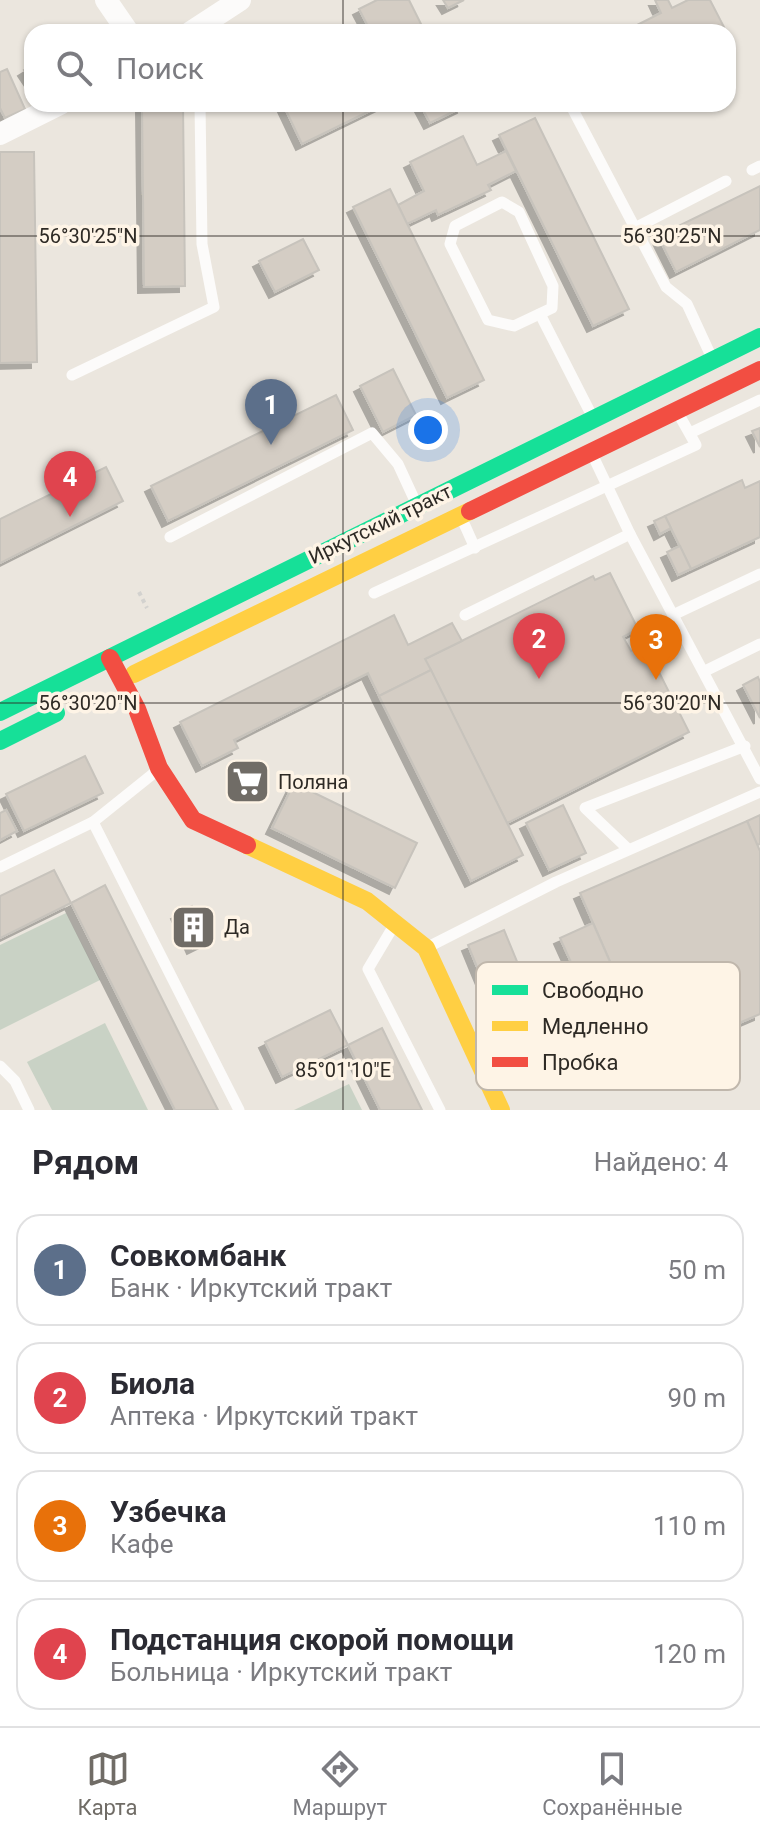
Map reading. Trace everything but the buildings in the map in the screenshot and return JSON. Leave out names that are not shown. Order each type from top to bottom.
[{"type":"main road","name":"Иркутский тракт","points":[[0,712],[760,337]]},
{"type":"main road","name":"Иркутский тракт","points":[[115,683],[760,370]]},
{"type":"main road","points":[[110,658],[115,683],[159,768],[193,820],[367,901],[426,948],[476,1056]]},
{"type":"main road","points":[[0,741],[68,707]]},
{"type":"main road","points":[[492,1090],[501,1110]]},
{"type":"street","points":[[106,0],[122,24]]},
{"type":"street","points":[[203,24],[240,0]]},
{"type":"street","points":[[0,134],[44,112]]},
{"type":"lane","points":[[72,375],[214,307],[202,244],[200,112]]},
{"type":"lane","points":[[574,112],[666,287],[687,304],[713,360]]},
{"type":"lane","points":[[635,228],[726,181]]},
{"type":"lane","points":[[502,202],[519,212],[553,286],[552,308],[540,314],[514,326],[488,320],[450,244],[455,226],[502,202]]},
{"type":"lane","points":[[540,314],[586,424],[592,452],[607,486],[760,779]]},
{"type":"lane","points":[[374,593],[696,445],[663,384]]},
{"type":"lane","points":[[690,433],[760,400]]},
{"type":"lane","points":[[170,537],[372,433],[398,464],[417,506]]},
{"type":"lane","points":[[461,516],[475,548]]},
{"type":"lane","points":[[465,615],[630,534]]},
{"type":"lane","points":[[675,614],[760,574]]},
{"type":"lane","points":[[705,671],[760,644]]},
{"type":"lane","points":[[628,849],[585,808],[745,746]]},
{"type":"lane","points":[[0,867],[93,822],[159,768]]},
{"type":"lane","points":[[426,948],[628,849],[760,792]]},
{"type":"lane","points":[[93,822],[239,1110]]},
{"type":"lane","points":[[395,924],[368,969],[440,1110]]},
{"type":"lane","points":[[0,1066],[15,1081],[29,1110]]},
{"type":"path","points":[[139,592],[153,620]]},
{"type":"shaded area","points":[[66,913],[100,980],[0,1030],[0,945]]},
{"type":"shaded area","points":[[105,1023],[148,1110],[52,1110],[27,1062]]},
{"type":"shaded area","points":[[349,1084],[362,1110],[294,1110]]},
{"type":"traffic: fast","points":[[0,712],[760,337]]},
{"type":"traffic: fast","points":[[0,741],[56,713]]},
{"type":"traffic: slow","points":[[134,674],[470,511]]},
{"type":"traffic: slow","points":[[247,845],[367,901],[426,948],[476,1056]]},
{"type":"traffic: slow","points":[[492,1090],[501,1110]]},
{"type":"traffic: jam","points":[[470,511],[760,370]]},
{"type":"traffic: jam","points":[[110,658],[137,709],[159,768],[193,820],[247,845]]},
{"type":"place","name":"Совкомбанк","points":[[271,445]]},
{"type":"place","name":"Подстанция скорой помощи","points":[[70,517]]},
{"type":"place","name":"Биола","points":[[539,679]]},
{"type":"place","name":"Узбечка","points":[[656,680]]},
{"type":"place","name":"Поляна","points":[[247,782]]},
{"type":"place","name":"Да","points":[[193,927]]}]
